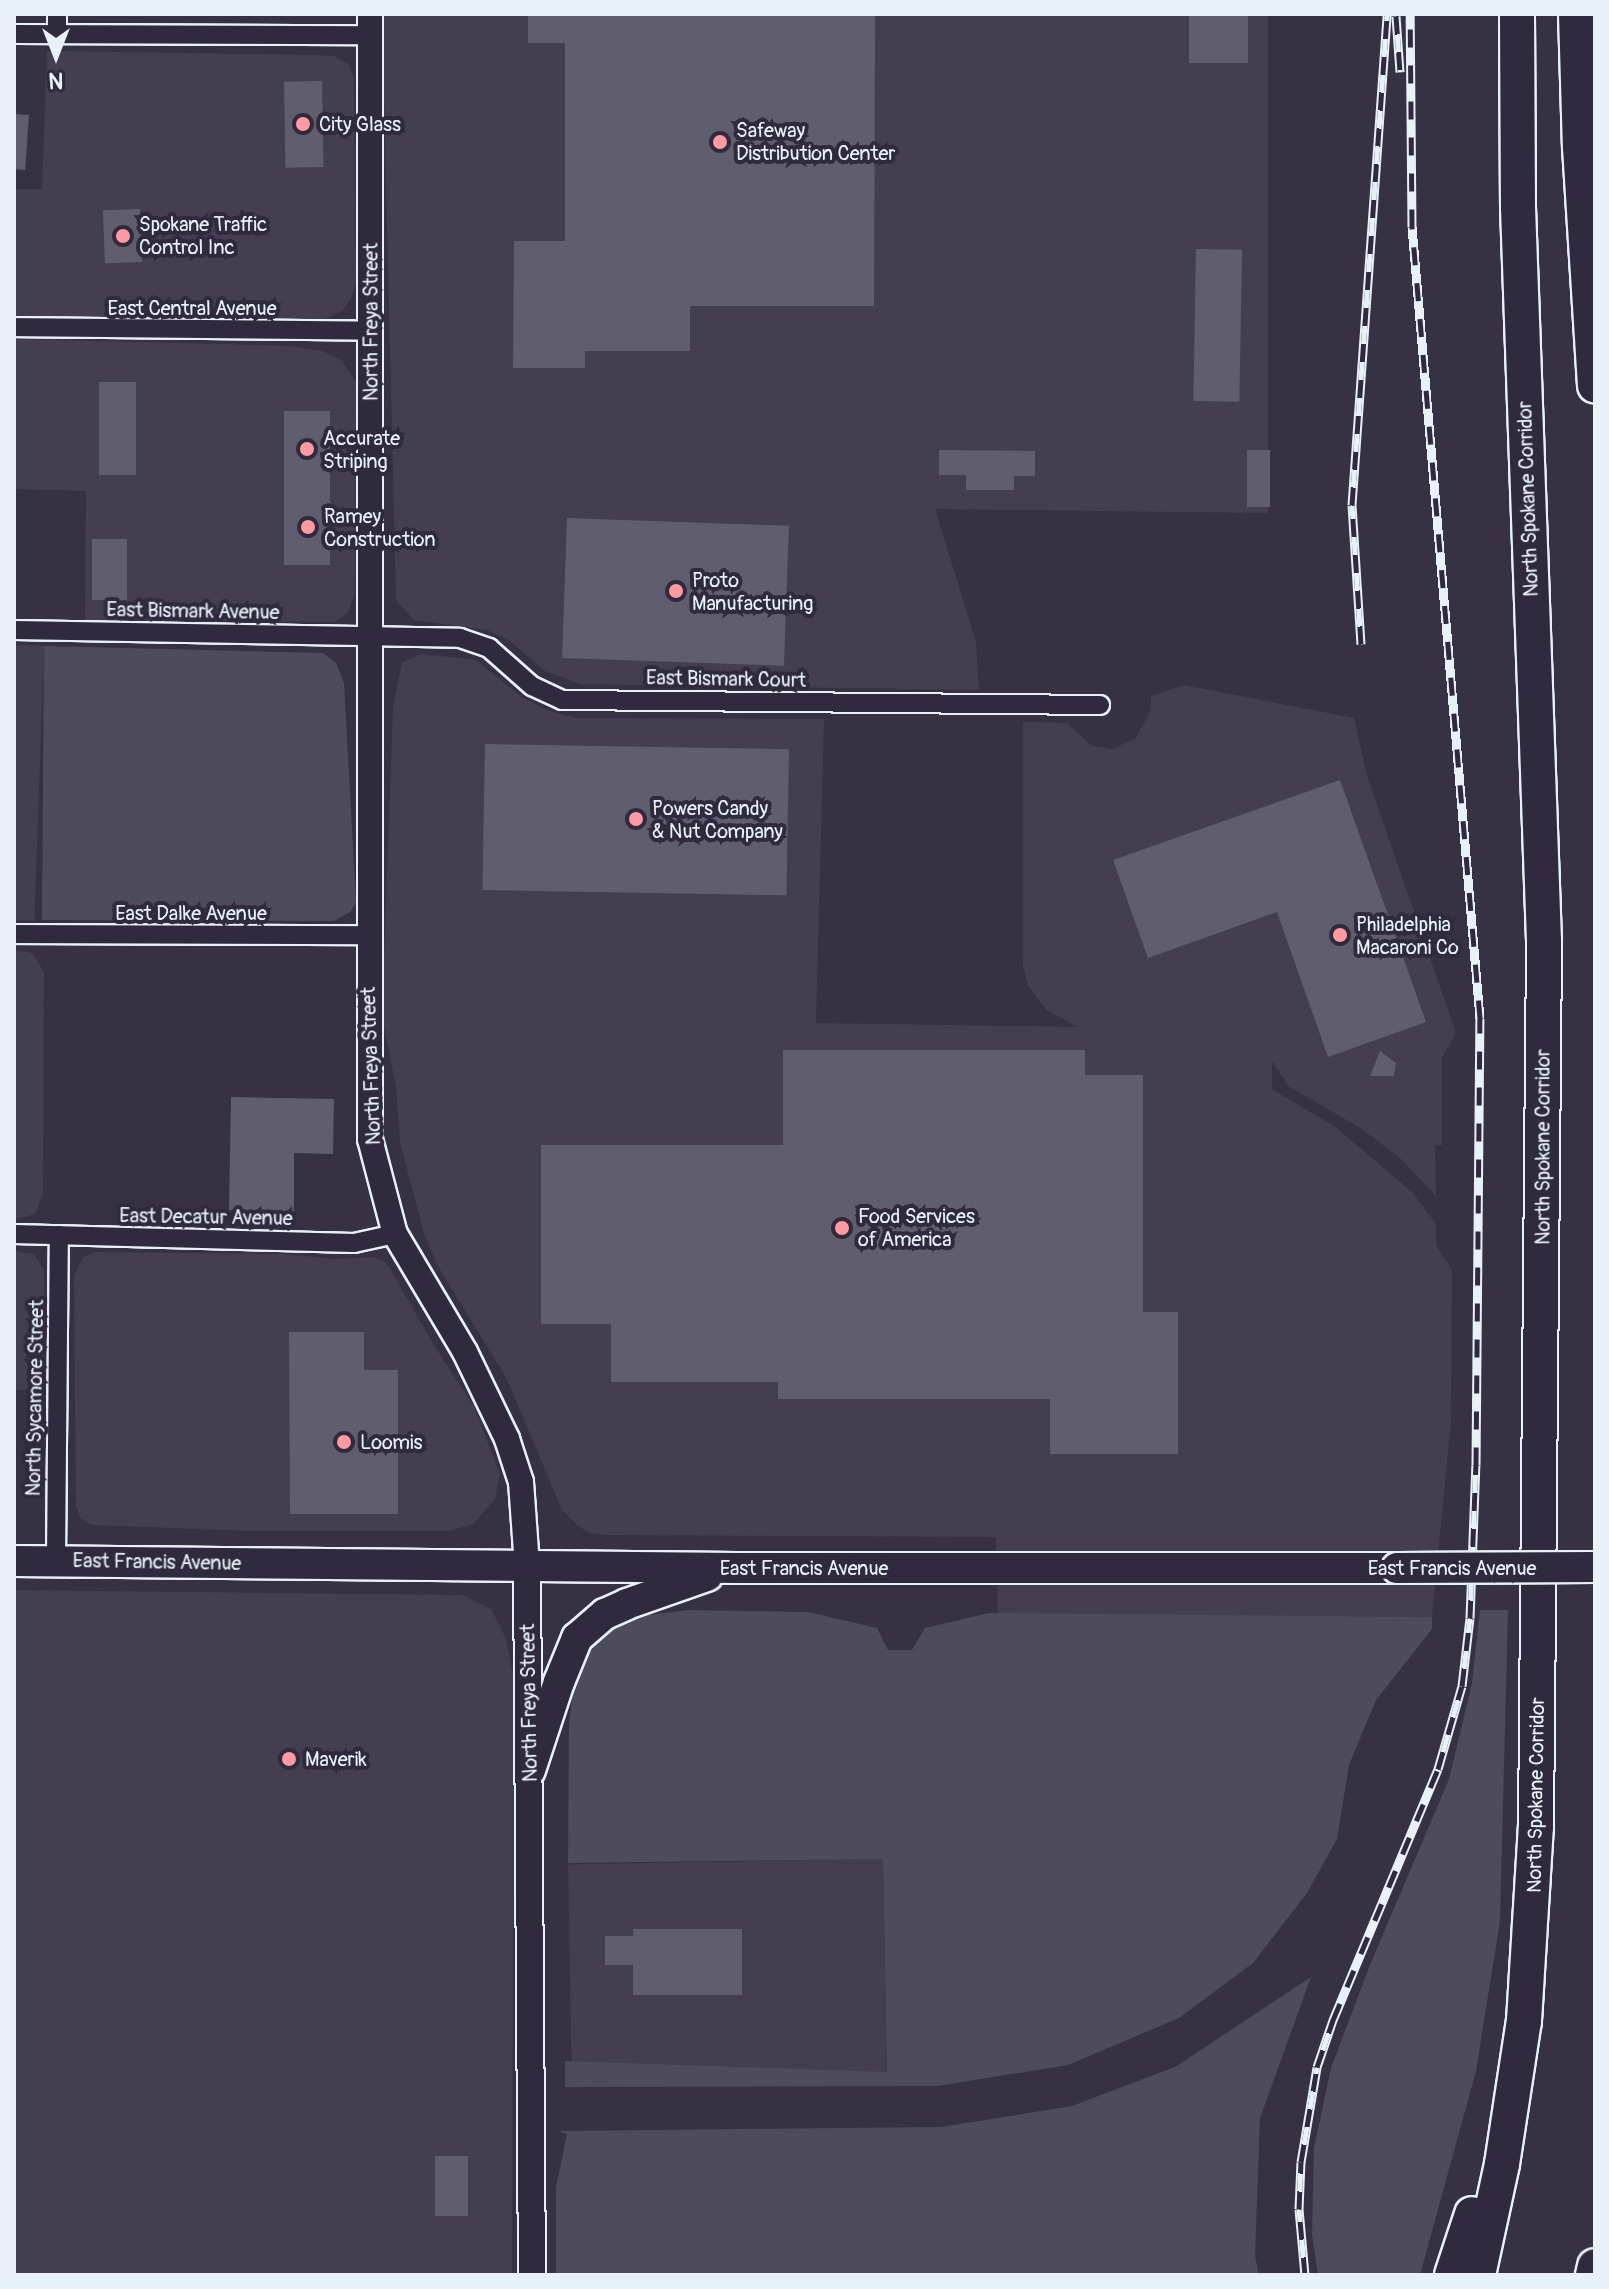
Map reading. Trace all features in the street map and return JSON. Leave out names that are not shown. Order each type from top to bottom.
[{"type":"highway","name":"North Spokane Corridor","points":[[1478,2275],[1502,2164],[1524,2021],[1536,1827],[1544,941],[1523,366],[1517,14]]},
{"type":"highway","points":[[1576,14],[1580,147],[1595,386]]},
{"type":"highway","points":[[1452,2275],[1484,2172],[1524,2021]]},
{"type":"highway","points":[[1593,2275],[1595,2266]]},
{"type":"main road","name":"East Francis Avenue","points":[[14,1561],[736,1568],[1595,1567]]},
{"type":"main road","name":"North Freya Street","points":[[527,1566],[532,2275]]},
{"type":"main road","points":[[530,1770],[567,1657],[589,1626],[605,1614],[655,1592],[736,1568]]},
{"type":"street","points":[[57,14],[57,34]]},
{"type":"street","points":[[14,34],[370,25]]},
{"type":"street","name":"North Freya Street","points":[[370,25],[370,1139],[395,1234],[465,1352],[507,1439],[521,1482],[527,1566]]},
{"type":"street","name":"East Central Avenue","points":[[14,327],[371,331]]},
{"type":"street","name":"East Bismark Avenue","points":[[14,630],[371,637]]},
{"type":"street","name":"East Bismark Court","points":[[371,637],[460,638],[489,648],[532,686],[562,700],[1100,705]]},
{"type":"street","name":"East Dalke Avenue","points":[[14,934],[369,935]]},
{"type":"street","name":"East Decatur Avenue","points":[[14,1234],[354,1243],[395,1234]]},
{"type":"street","name":"North Sycamore Street","points":[[56,1561],[59,1235]]},
{"type":"shaded area","points":[[382,14],[1268,14],[1268,513],[935,509],[976,642],[979,690],[580,684],[545,671],[510,641],[487,630],[414,620],[396,600]]},
{"type":"shaded area","points":[[47,51],[317,55],[334,56],[348,64],[354,78],[356,283],[351,299],[343,310],[323,320],[14,319],[14,189],[42,189]]},
{"type":"shaded area","points":[[14,339],[291,346],[322,351],[341,360],[356,382],[355,594],[347,614],[334,622],[85,620],[86,491],[14,489]]},
{"type":"shaded area","points":[[14,645],[44,646],[34,921],[14,920]]},
{"type":"shaded area","points":[[44,646],[323,653],[336,663],[344,683],[356,903],[350,912],[334,921],[42,920]]},
{"type":"shaded area","points":[[422,654],[476,660],[520,696],[546,710],[576,718],[824,719],[816,1023],[1078,1027],[1046,1010],[1028,985],[1023,966],[1023,722],[1067,723],[1092,746],[1113,749],[1136,738],[1150,712],[1151,696],[1184,685],[1354,718],[1367,776],[1456,1033],[1442,1058],[1442,1145],[1435,1146],[1436,1196],[1401,1159],[1362,1129],[1288,1086],[1272,1061],[1272,1089],[1334,1126],[1412,1192],[1436,1224],[1436,1245],[1452,1270],[1451,1421],[1432,1617],[998,1615],[996,1537],[607,1535],[590,1533],[578,1526],[562,1510],[507,1379],[439,1268],[424,1234],[400,1142],[396,1087],[382,1016],[393,707],[402,662]]},
{"type":"shaded area","points":[[14,950],[32,953],[44,972],[43,1193],[35,1214],[17,1219],[14,1219]]},
{"type":"shaded area","points":[[14,1251],[34,1254],[44,1270],[44,1390],[14,1390]]},
{"type":"shaded area","points":[[95,1252],[285,1254],[333,1259],[373,1257],[386,1262],[474,1407],[500,1474],[495,1499],[473,1524],[449,1531],[251,1531],[91,1525],[81,1518],[76,1507],[74,1276],[83,1257]]},
{"type":"shaded area","points":[[14,1590],[462,1595],[491,1609],[506,1639],[514,1680],[512,2275],[14,2275]]},
{"type":"shaded area","points":[[688,1610],[808,1612],[877,1628],[888,1650],[912,1650],[925,1628],[989,1613],[1432,1617],[1432,1629],[1376,1700],[1349,1765],[1337,1839],[1307,1893],[1253,1963],[1179,2018],[1068,2065],[938,2086],[565,2087],[565,2061],[887,2072],[883,1859],[568,1863],[569,1724],[575,1674],[599,1635],[634,1617]]},
{"type":"shaded area","points":[[1480,1610],[1508,1610],[1500,1921],[1476,2071],[1420,2275],[1318,2275],[1312,2235],[1314,2148],[1331,2068],[1370,1965],[1449,1779],[1472,1683]]},
{"type":"shaded area","points":[[883,1859],[887,2073],[572,2078],[568,1864]]},
{"type":"shaded area","points":[[1311,1977],[1260,2118],[1255,2256],[1259,2275],[556,2275],[556,2187],[567,2134],[559,2131],[941,2127],[1072,2106],[1175,2067]]},
{"type":"building","name":"Safeway Distribution Center","points":[[528,14],[875,14],[874,306],[690,306],[690,351],[585,351],[585,368],[513,368],[514,241],[565,241],[565,43],[528,43]]},
{"type":"building","points":[[1189,14],[1248,14],[1248,63],[1189,63]]},
{"type":"building","name":"City Glass","points":[[322,81],[324,167],[286,168],[284,82]]},
{"type":"building","points":[[14,114],[29,115],[25,170],[14,169]]},
{"type":"building","name":"Spokane Traffic Control Inc","points":[[140,209],[142,262],[105,263],[103,210]]},
{"type":"building","points":[[1196,249],[1242,250],[1239,402],[1193,401]]},
{"type":"building","points":[[99,382],[136,382],[136,475],[99,475]]},
{"type":"building","points":[[284,411],[330,411],[330,565],[284,565]]},
{"type":"building","points":[[939,450],[1035,451],[1035,476],[1014,476],[1014,490],[966,490],[966,475],[939,475]]},
{"type":"building","points":[[1247,450],[1270,450],[1270,507],[1247,507]]},
{"type":"building","name":"Proto Manufacturing","points":[[567,518],[789,526],[784,666],[562,658]]},
{"type":"building","points":[[92,539],[127,539],[127,600],[92,600]]},
{"type":"building","name":"Powers Candy & Nut Company","points":[[485,744],[789,749],[786,895],[482,890]]},
{"type":"building","name":"Philadelphia Macaroni Co","points":[[1340,780],[1426,1022],[1328,1057],[1277,912],[1148,958],[1113,860]]},
{"type":"building","name":"Food Services of America","points":[[783,1050],[1085,1050],[1085,1075],[1143,1075],[1143,1312],[1178,1312],[1178,1454],[1050,1454],[1050,1399],[778,1399],[778,1382],[611,1382],[611,1324],[541,1324],[541,1145],[783,1145]]},
{"type":"building","points":[[1380,1051],[1396,1063],[1394,1076],[1370,1076]]},
{"type":"building","points":[[231,1097],[334,1099],[333,1154],[294,1153],[294,1211],[229,1210]]},
{"type":"building","name":"Loomis","points":[[289,1332],[364,1332],[364,1370],[398,1370],[398,1514],[290,1514]]},
{"type":"building","points":[[633,1929],[742,1929],[742,1995],[633,1995],[633,1965],[605,1965],[605,1936],[633,1936]]},
{"type":"building","points":[[435,2156],[468,2156],[468,2216],[435,2216]]},
{"type":"railway","points":[[1361,644],[1352,505],[1387,14]]},
{"type":"railway","points":[[1305,2275],[1299,2209],[1301,2162],[1317,2067],[1333,2020],[1438,1769],[1462,1686],[1470,1618],[1476,1465],[1480,1018],[1412,227],[1410,14]]},
{"type":"railway","points":[[1396,16],[1400,72]]},
{"type":"place","name":"City Glass","points":[[303,124]]},
{"type":"place","name":"Safeway Distribution Center","points":[[720,142]]},
{"type":"place","name":"Spokane Traffic Control Inc","points":[[123,236]]},
{"type":"place","name":"Accurate Striping","points":[[307,449]]},
{"type":"place","name":"Ramey Construction","points":[[308,527]]},
{"type":"place","name":"Proto Manufacturing","points":[[676,591]]},
{"type":"place","name":"Powers Candy & Nut Company","points":[[636,819]]},
{"type":"place","name":"Philadelphia Macaroni Co","points":[[1340,935]]},
{"type":"place","name":"Food Services of America","points":[[842,1228]]},
{"type":"place","name":"Loomis","points":[[344,1442]]},
{"type":"place","name":"Maverik","points":[[289,1759]]}]
